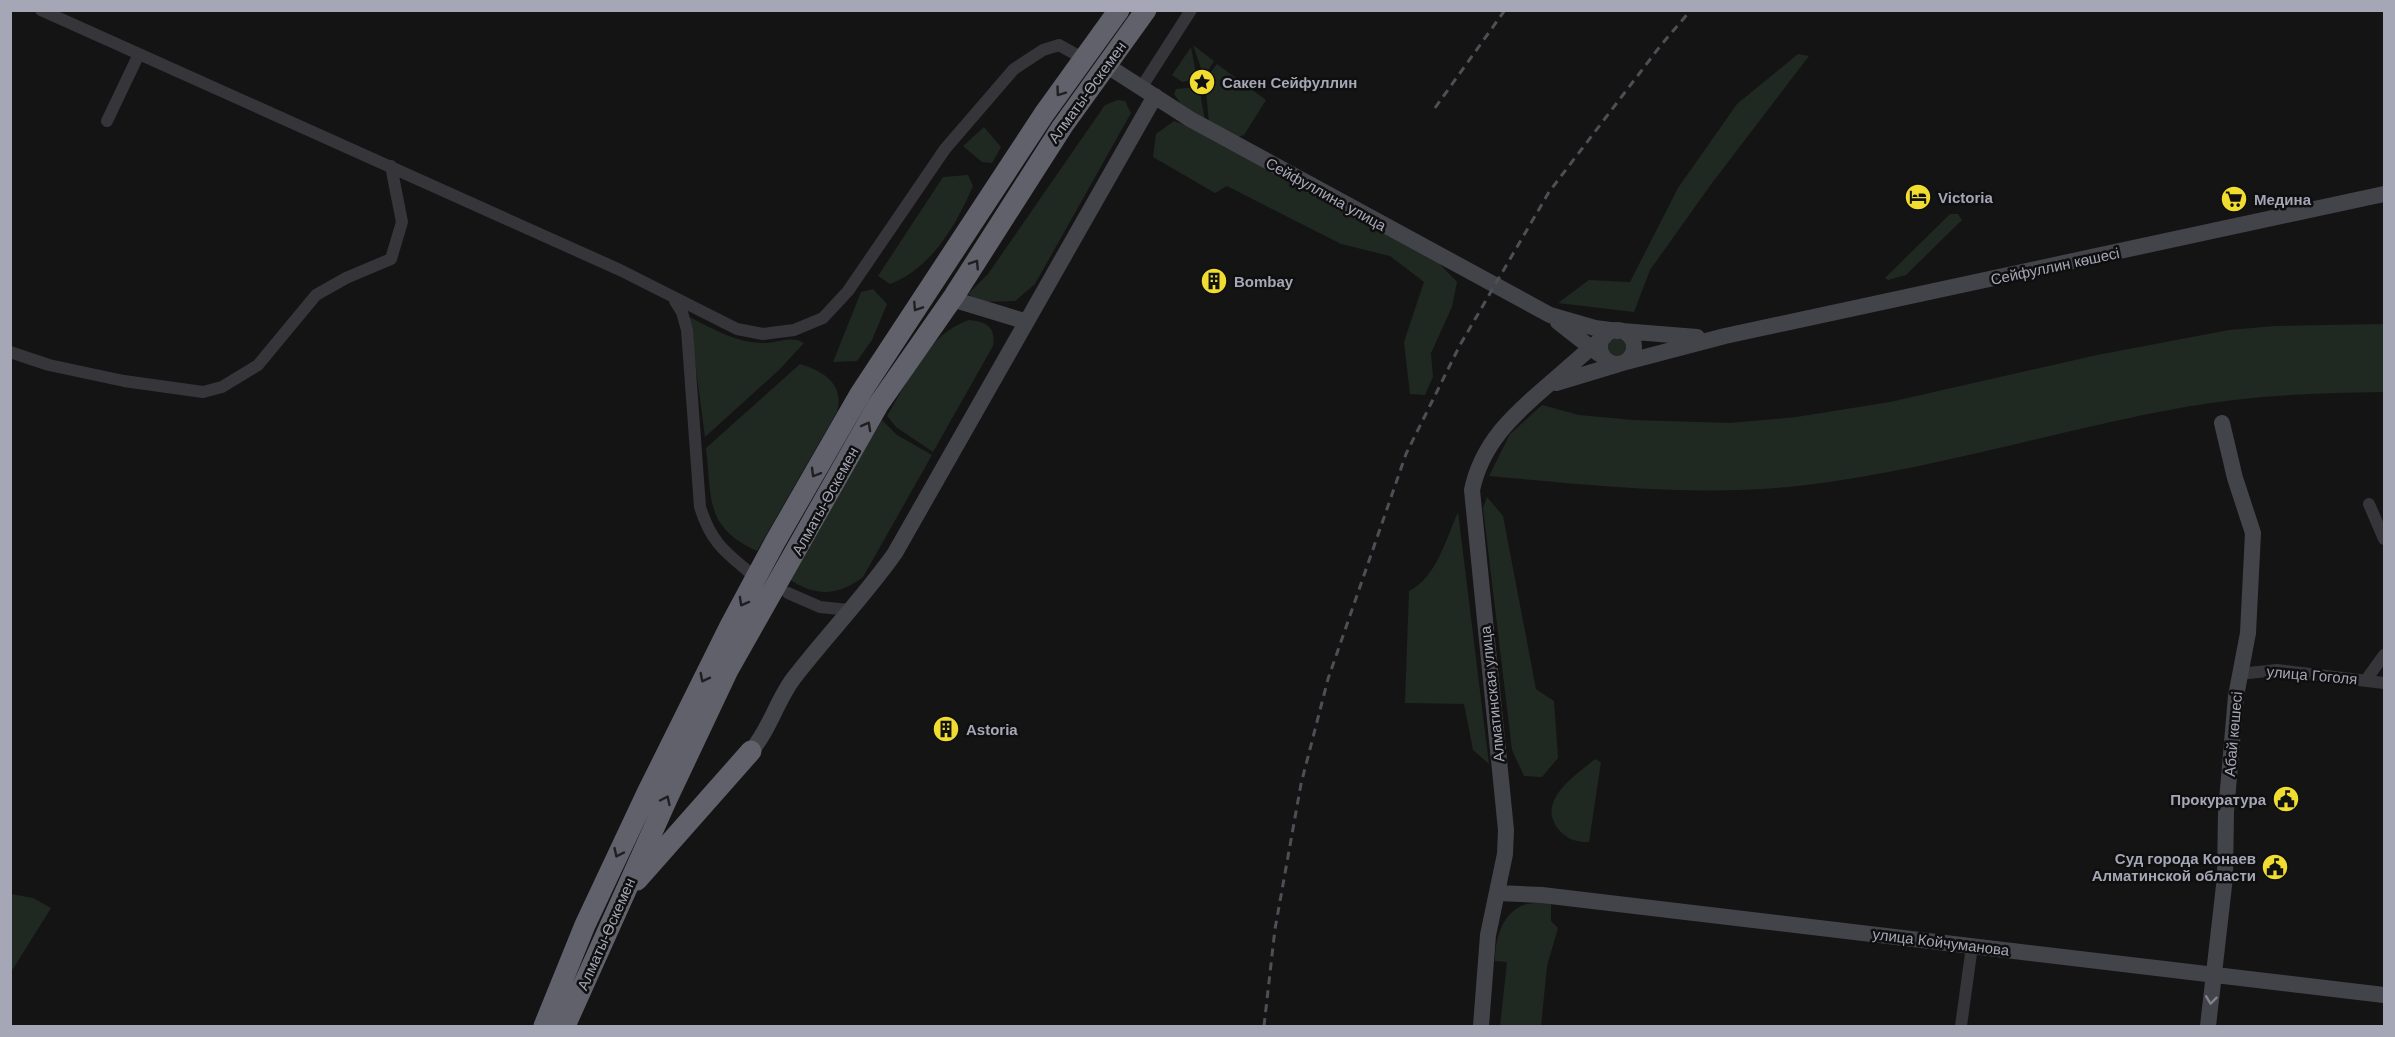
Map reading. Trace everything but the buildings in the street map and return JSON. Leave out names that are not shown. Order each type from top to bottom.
[{"type":"highway","name":"Алматы-Өскемен","points":[[544,1026],[585,925],[739,630],[776,542],[860,394],[1044,114],[1119,10]]},
{"type":"highway","name":"Алматы-Өскемен","points":[[566,1026],[625,891],[728,670],[739,630],[797,550],[879,405],[952,299],[1026,181],[1146,10]]},
{"type":"highway","points":[[625,891],[646,871],[750,751]]},
{"type":"street","points":[[41,10],[620,270],[675,300],[736,329],[763,334],[794,330],[823,318],[848,291],[945,149],[1014,69],[1043,50],[1059,45],[1084,59]]},
{"type":"street","points":[[750,751],[764,736],[792,681],[835,631],[849,610],[867,593],[895,552],[1024,321],[1191,10]]},
{"type":"street","points":[[107,121],[139,54]]},
{"type":"street","name":"Сейфуллина улица","points":[[1106,65],[1190,120],[1550,315]]},
{"type":"street","points":[[10,352],[49,365],[124,381],[202,392],[222,387],[258,365],[316,294],[346,278],[391,259],[402,222],[390,166]]},
{"type":"street","name":"Сейфуллин көшесі","points":[[1725,336],[2385,194]]},
{"type":"street","points":[[952,299],[1024,321]]},
{"type":"street","points":[[675,300],[682,312],[687,330],[700,507],[707,529],[717,545],[748,571]]},
{"type":"street","points":[[1546,387],[1609,358],[1633,352],[1634,346],[1628,335],[1550,315]]},
{"type":"street","points":[[1550,315],[1609,358],[1725,336]]},
{"type":"street","points":[[1615,333],[1693,337],[1725,336]]},
{"type":"street","name":"Алматинская улица","points":[[1481,1026],[1488,935],[1505,854],[1506,830],[1472,490],[1483,455],[1493,439],[1523,406],[1546,387],[1609,358],[1615,333]]},
{"type":"street","name":"Абай көшесі","points":[[2208,1026],[2215,974],[2239,674],[2248,633],[2253,533],[2235,478],[2222,423]]},
{"type":"street","points":[[2369,504],[2385,538]]},
{"type":"street","points":[[788,593],[820,607],[849,610]]},
{"type":"street","points":[[2366,680],[2385,655]]},
{"type":"street","name":"улица Гоголя","points":[[2239,674],[2277,670],[2385,683]]},
{"type":"street","name":"улица Койчуманова","points":[[1498,893],[1551,896],[2385,995]]},
{"type":"street","points":[[1961,1026],[1972,946]]},
{"type":"shaded area","points":[[1193,45],[1214,61],[1204,77]]},
{"type":"shaded area","points":[[1191,47],[1197,79],[1182,82],[1172,75]]},
{"type":"shaded area","points":[[1798,54],[1809,56],[1712,183],[1650,270],[1634,312],[1558,303],[1589,280],[1630,282],[1678,188],[1737,104]]},
{"type":"shaded area","points":[[1217,64],[1266,100],[1244,135],[1238,137],[1209,123],[1205,80]]},
{"type":"shaded area","points":[[1199,87],[1205,120],[1181,104],[1174,94],[1176,89]]},
{"type":"shaded area","points":[[1118,100],[1125,101],[1131,113],[1035,284],[1015,301],[981,302],[968,294],[988,274],[1105,105]]},
{"type":"shaded area","points":[[1174,121],[1193,128],[1435,259],[1457,282],[1452,307],[1431,353],[1433,377],[1425,395],[1410,394],[1404,342],[1424,282],[1390,256],[1341,244],[1227,186],[1215,193],[1153,157],[1156,134]]},
{"type":"shaded area","points":[[984,127],[1001,147],[992,163],[982,162],[963,146]]},
{"type":"shaded area","points":[[968,175],[973,186],[959,216],[941,244],[905,277],[890,284],[878,276],[943,177]]},
{"type":"shaded area","points":[[1950,214],[1958,214],[1962,220],[1906,275],[1888,280],[1885,278]]},
{"type":"shaded area","points":[[873,289],[887,304],[872,340],[857,361],[833,362],[861,292]]},
{"type":"shaded area","points":[[689,317],[724,334],[743,340],[763,343],[795,340],[804,343],[779,370],[705,437]]},
{"type":"shaded area","points":[[969,320],[981,322],[989,327],[993,334],[993,346],[933,452],[896,427],[887,416],[930,347],[954,327]]},
{"type":"shaded area","points":[[2384,324],[2384,392],[2284,395],[2185,407],[1896,471],[1798,486],[1682,490],[1489,476],[1510,434],[1542,405],[1579,415],[1633,420],[1730,423],[1796,417],[1890,402],[2097,355],[2229,330],[2275,326]]},
{"type":"shaded area","points":[[1617,338],[1623,341],[1626,347],[1623,353],[1617,356],[1611,353],[1608,347],[1611,341]]},
{"type":"shaded area","points":[[800,364],[824,375],[835,386],[839,402],[837,412],[757,551],[740,542],[719,521],[711,496],[706,448]]},
{"type":"shaded area","points":[[882,420],[897,435],[932,455],[863,577],[835,591],[817,591],[799,585],[789,579]]},
{"type":"shaded area","points":[[1487,497],[1503,516],[1536,689],[1554,701],[1558,758],[1542,777],[1524,776],[1512,750],[1483,508]]},
{"type":"shaded area","points":[[1458,512],[1489,764],[1473,750],[1464,704],[1405,703],[1409,591],[1426,577],[1433,567]]},
{"type":"shaded area","points":[[1595,759],[1601,762],[1589,842],[1576,841],[1559,830],[1553,819],[1552,809],[1560,790]]},
{"type":"shaded area","points":[[11,894],[33,898],[51,908],[11,972]]},
{"type":"shaded area","points":[[1551,902],[1551,921],[1558,928],[1547,966],[1541,1026],[1500,1026],[1507,962],[1495,961],[1500,929],[1508,916],[1521,906]]},
{"type":"railway","points":[[1435,108],[1505,10]]},
{"type":"railway","points":[[1264,1026],[1275,929],[1301,784],[1328,679],[1406,454],[1460,345],[1549,192],[1661,45],[1691,10]]},
{"type":"place","name":"Сакен Сейфуллин","points":[[1202,82]]},
{"type":"place","name":"Victoria","points":[[1918,197]]},
{"type":"place","name":"Медина","points":[[2234,199]]},
{"type":"place","name":"Bombay","points":[[1214,281]]},
{"type":"place","name":"Astoria","points":[[946,729]]},
{"type":"place","name":"Прокуратура","points":[[2286,799]]},
{"type":"place","name":"Суд города Конаев Алматинской области","points":[[2275,867]]}]
